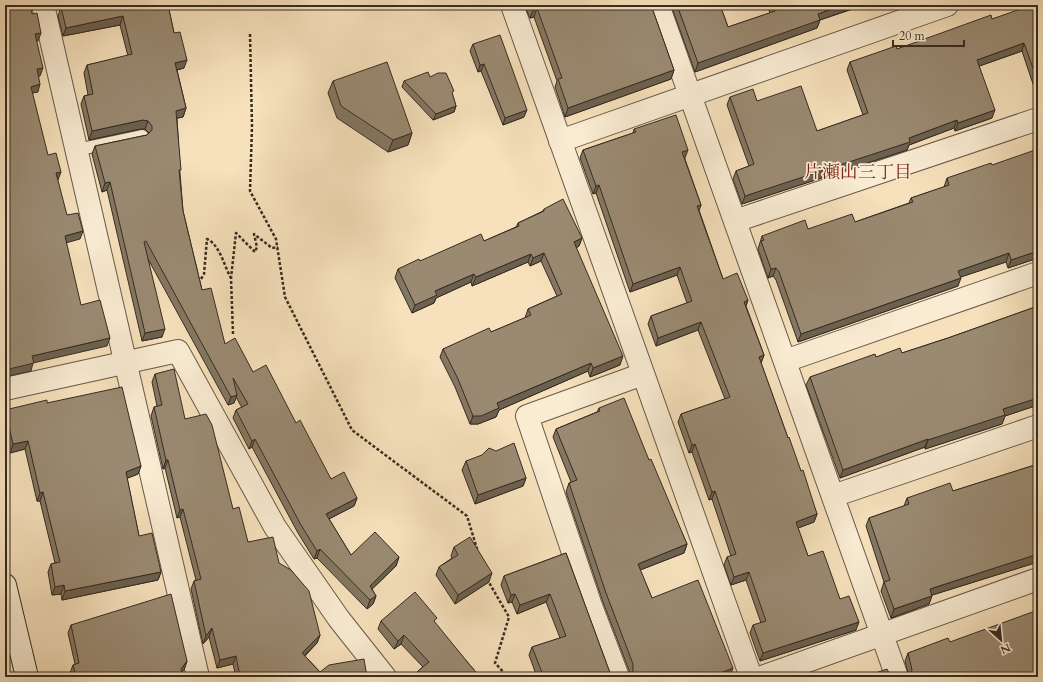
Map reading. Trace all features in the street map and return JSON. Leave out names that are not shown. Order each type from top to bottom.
[{"type":"street","points":[[43,5],[198,677]]},
{"type":"street","points":[[512,5],[751,677]]},
{"type":"street","points":[[658,5],[897,677]]},
{"type":"street","points":[[560,141],[947,5]]},
{"type":"street","points":[[735,221],[1038,119]]},
{"type":"street","points":[[785,361],[1038,273]]},
{"type":"street","points":[[5,389],[178,351],[275,527],[339,620],[385,677]]},
{"type":"street","points":[[618,677],[527,416],[643,374]]},
{"type":"street","points":[[833,496],[1038,426]]},
{"type":"street","points":[[762,677],[1038,579]]},
{"type":"street","points":[[5,584],[27,677]]},
{"type":"lane","points":[[76,150],[142,136]]},
{"type":"path","points":[[250,34],[252,133],[250,191],[276,239],[285,297],[352,430],[467,516],[479,554]]},
{"type":"path","points":[[233,334],[231,278],[236,233],[255,252],[257,247],[254,234],[272,248],[278,247]]},
{"type":"path","points":[[200,278],[204,274],[207,239],[219,252],[231,278]]},
{"type":"path","points":[[486,576],[488,584],[509,617],[495,663],[508,677]]},
{"type":"building","points":[[5,5],[30,5],[32,14],[37,13],[41,33],[35,34],[43,68],[37,69],[40,84],[31,87],[48,155],[56,153],[61,172],[56,173],[67,215],[78,213],[83,231],[65,236],[81,305],[100,300],[110,338],[32,356],[34,363],[5,370]]},
{"type":"building","points":[[71,5],[168,5],[174,33],[180,32],[187,60],[175,63],[186,108],[176,111],[181,170],[179,170],[183,211],[202,290],[211,288],[225,344],[235,338],[253,372],[266,365],[296,423],[300,420],[331,479],[344,472],[357,498],[326,514],[351,555],[375,532],[399,557],[370,586],[376,596],[370,600],[320,549],[317,551],[301,525],[255,439],[252,441],[236,410],[248,404],[233,378],[237,395],[231,397],[146,241],[144,242],[165,329],[145,333],[110,182],[105,183],[95,146],[147,135],[152,130],[152,126],[148,121],[143,120],[92,131],[84,96],[93,94],[87,65],[132,54],[123,16],[66,28],[61,7]]},
{"type":"building","points":[[531,5],[651,5],[674,70],[568,108],[558,79],[562,78],[537,8],[533,10]]},
{"type":"building","points":[[677,5],[720,5],[728,27],[775,11],[773,5],[843,5],[818,14],[820,20],[698,63]]},
{"type":"building","points":[[1032,5],[1038,5],[1038,82],[1024,43],[977,60],[995,110],[958,123],[957,120],[909,138],[910,142],[745,196],[736,171],[754,164],[730,97],[753,89],[757,101],[801,86],[817,131],[868,113],[850,62],[896,46],[897,49],[991,15],[992,19]]},
{"type":"building","points":[[500,35],[527,110],[505,118],[484,64],[480,65],[473,44]]},
{"type":"building","points":[[387,62],[412,133],[393,140],[341,106],[333,81]]},
{"type":"building","points":[[428,72],[430,77],[438,73],[446,73],[454,91],[452,92],[456,106],[436,114],[404,81]]},
{"type":"building","points":[[676,115],[688,150],[682,152],[701,205],[697,206],[723,279],[737,273],[748,300],[744,302],[764,355],[759,357],[788,438],[789,437],[801,471],[803,470],[817,514],[796,522],[808,556],[823,551],[840,599],[849,596],[859,622],[763,653],[753,625],[766,621],[749,572],[734,577],[727,557],[736,554],[715,491],[712,492],[695,444],[692,445],[681,414],[730,397],[701,322],[658,338],[651,316],[692,301],[680,267],[633,284],[599,185],[596,186],[583,150],[636,132],[634,129]]},
{"type":"building","points":[[1038,149],[1038,251],[1011,260],[1009,253],[958,271],[961,278],[801,334],[779,272],[776,268],[771,269],[761,241],[764,240],[762,236],[805,220],[808,229],[852,214],[855,222],[913,202],[911,198],[949,185],[947,178],[991,163],[992,165]]},
{"type":"building","points":[[563,199],[582,238],[574,242],[623,356],[593,368],[591,363],[497,403],[499,408],[481,416],[473,416],[458,379],[443,349],[489,328],[491,332],[531,315],[528,309],[562,294],[544,253],[533,258],[531,254],[476,277],[474,274],[435,291],[437,295],[415,305],[398,269],[481,234],[484,241],[519,226],[518,223],[544,211],[544,209]]},
{"type":"building","points":[[1038,306],[1038,398],[1003,409],[1005,415],[928,439],[843,470],[810,377],[875,354],[876,357],[900,348],[902,353]]},
{"type":"building","points":[[174,369],[185,419],[206,414],[212,425],[233,509],[239,507],[248,542],[273,537],[279,563],[291,570],[309,591],[320,635],[302,653],[320,672],[329,665],[364,659],[367,677],[240,677],[236,656],[220,660],[212,628],[206,636],[194,581],[201,579],[183,509],[180,510],[168,460],[166,460],[154,407],[162,405],[155,374]]},
{"type":"building","points":[[122,387],[141,466],[126,472],[139,536],[152,533],[161,572],[65,591],[64,585],[55,587],[51,564],[60,562],[43,492],[40,493],[28,441],[13,444],[5,410],[47,400],[47,403]]},
{"type":"building","points":[[624,398],[649,460],[651,459],[687,544],[638,564],[652,598],[698,580],[733,668],[710,677],[630,677],[633,671],[633,664],[606,593],[569,483],[577,480],[556,429],[600,411],[599,408]]},
{"type":"building","points":[[514,443],[526,478],[478,495],[466,461],[482,455],[489,448],[496,451]]},
{"type":"building","points":[[1038,464],[1038,554],[930,589],[932,596],[894,609],[884,582],[890,580],[869,518],[909,504],[907,498],[950,483],[953,491]]},
{"type":"building","points":[[470,537],[492,573],[458,595],[439,567],[458,555],[454,547]]},
{"type":"building","points":[[566,553],[612,677],[550,677],[549,673],[543,675],[532,647],[566,636],[550,594],[520,605],[515,594],[511,595],[504,576]]},
{"type":"building","points":[[415,592],[437,618],[434,621],[480,677],[422,677],[418,671],[429,662],[404,635],[398,641],[381,621]]},
{"type":"building","points":[[171,594],[187,661],[181,669],[183,677],[76,677],[73,665],[79,663],[71,625]]},
{"type":"building","points":[[1038,610],[1038,677],[909,677],[912,670],[908,653],[948,638],[950,642]]},
{"type":"building","points":[[887,669],[891,677],[864,677]]},
{"type":"district","name":"片瀬山三丁目","points":[[858,172]]}]
